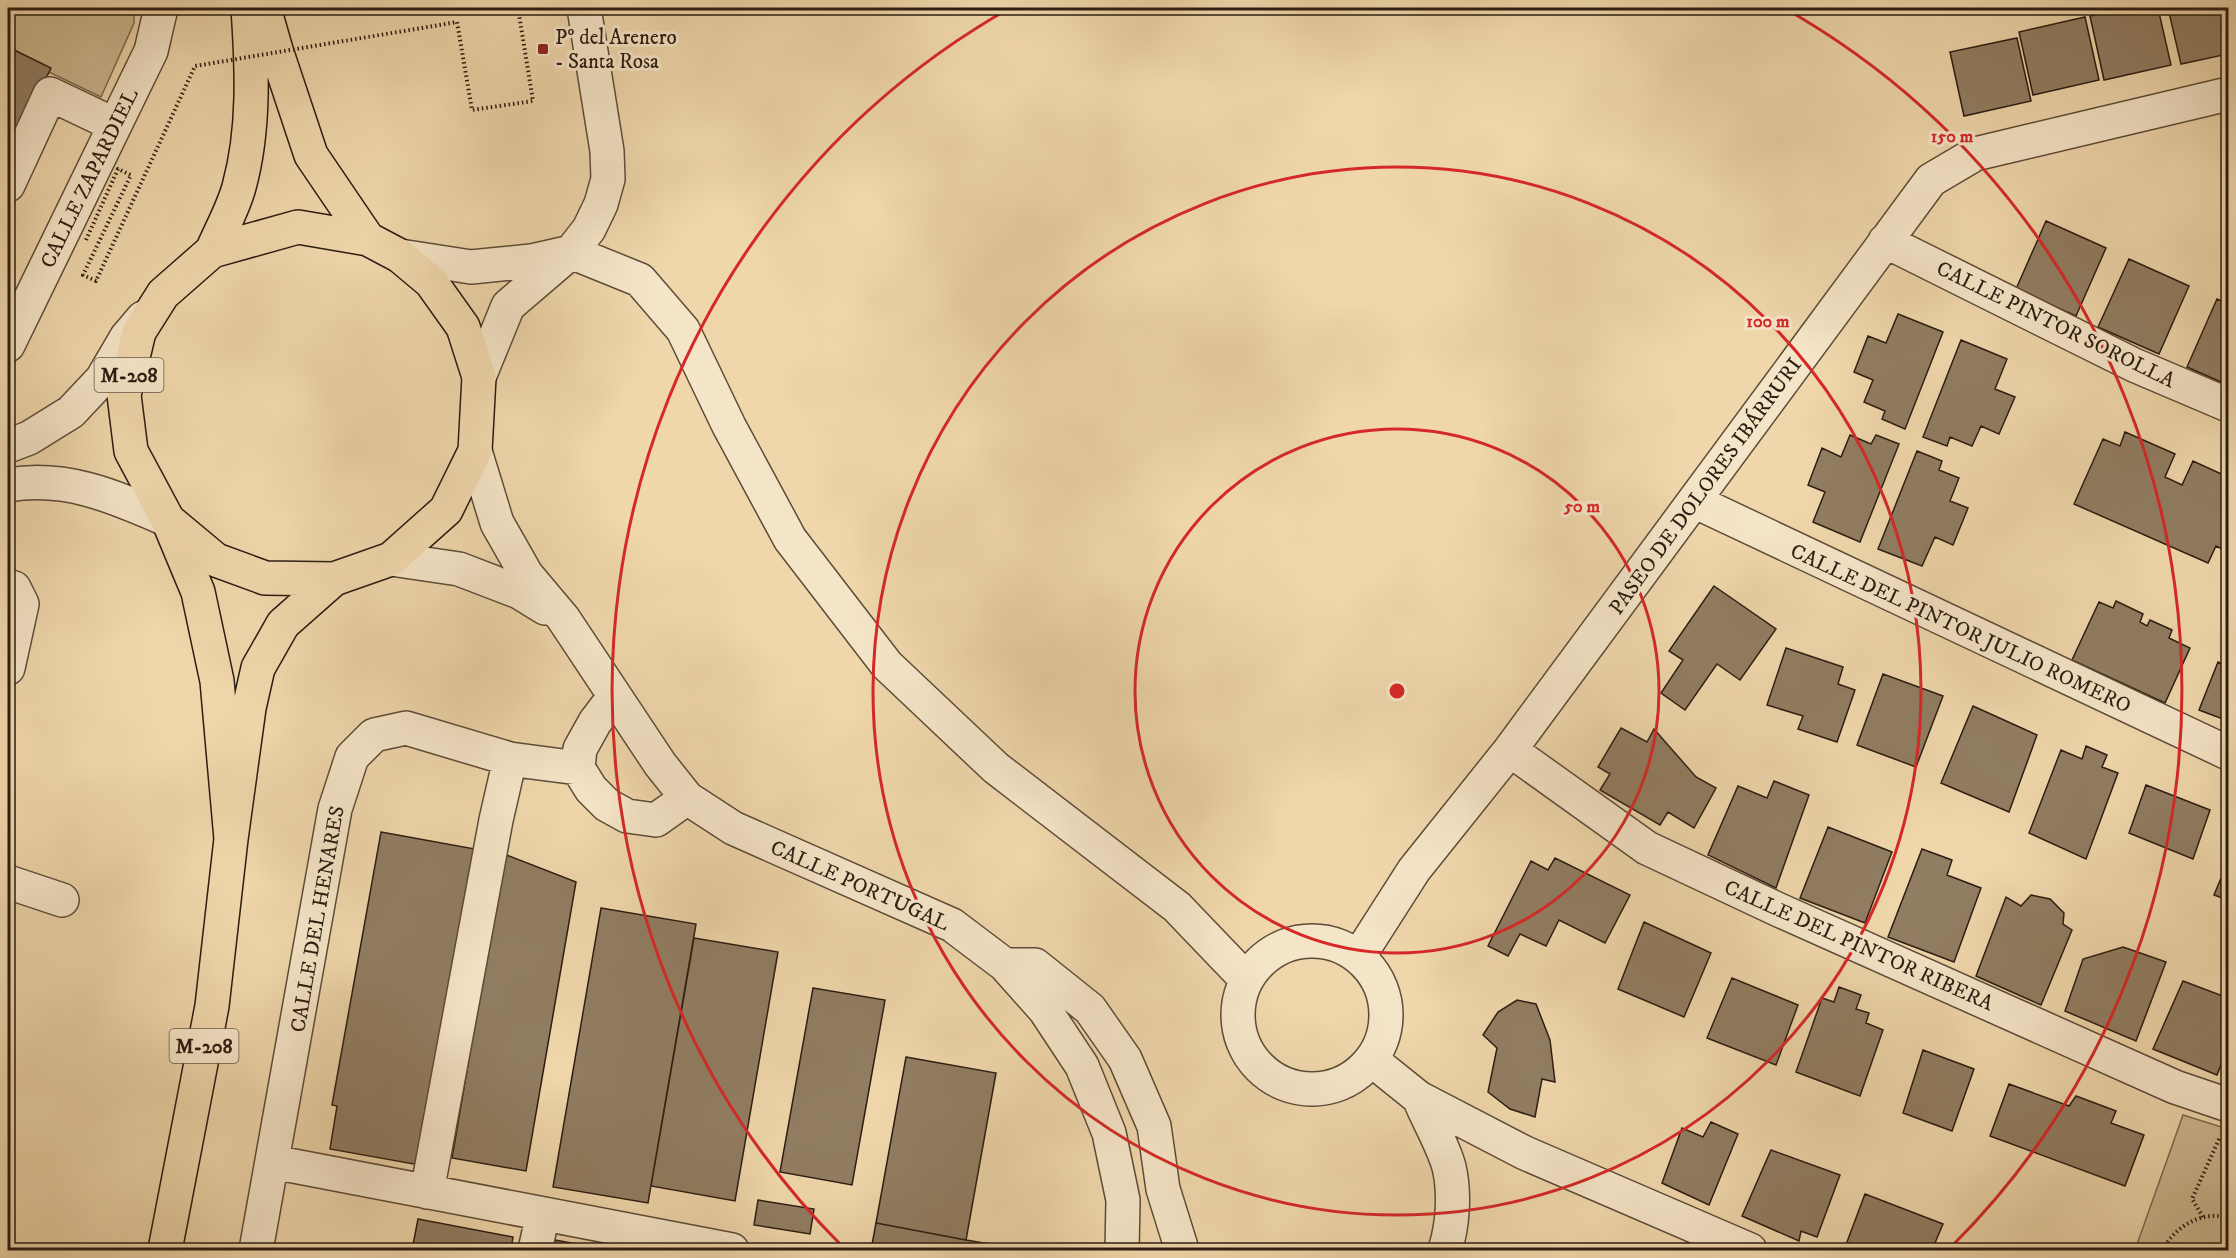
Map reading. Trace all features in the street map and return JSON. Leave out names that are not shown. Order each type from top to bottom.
[{"type":"main road","name":"M-208","points":[[231,839],[217,681],[198,592],[168,520],[131,451],[124,395],[139,332],[163,294],[212,251],[239,188],[250,132],[251,50],[248,8]]},
{"type":"main road","name":"M-208","points":[[264,8],[311,155],[369,239]]},
{"type":"main road","name":"M-208","points":[[168,520],[216,560],[265,578],[334,579],[391,559],[446,510],[474,451],[478,377],[463,327],[431,282],[400,256],[369,239],[298,227],[212,251]]},
{"type":"main road","name":"M-208","points":[[165,1251],[212,1006],[231,839],[249,708],[258,669],[283,624],[334,579]]},
{"type":"street","name":"CALLE ZAPARDIEL","points":[[8,345],[151,51],[161,8]]},
{"type":"street","points":[[478,377],[507,306],[571,252],[589,229],[602,204],[608,179],[607,152],[584,8]]},
{"type":"street","points":[[8,185],[50,94],[115,125]]},
{"type":"street","name":"PASEO DE DOLORES IBÁRRURI","points":[[1359,956],[1414,870],[1509,750],[1931,180],[1975,154],[2229,94]]},
{"type":"street","name":"CALLE PINTOR SOROLLA","points":[[1885,241],[2134,365],[2229,405]]},
{"type":"street","points":[[400,256],[471,267],[531,261],[571,252],[640,280],[683,330],[729,426],[790,540],[886,665],[996,768],[1177,907],[1246,979]]},
{"type":"street","points":[[8,446],[29,438],[71,412],[102,379],[126,338],[163,294]]},
{"type":"street","name":"CALLE PORTUGAL","points":[[474,451],[497,523],[526,574],[562,618],[660,764],[687,798],[733,828],[952,926],[1005,965],[1045,1010],[1082,1066],[1109,1133],[1123,1200],[1122,1251]]},
{"type":"street","points":[[8,485],[54,483],[84,487],[115,497],[168,520]]},
{"type":"street","name":"CALLE DEL PINTOR JULIO ROMERO","points":[[1694,501],[2229,753]]},
{"type":"street","name":"CALLE PORTUGAL","points":[[391,559],[459,569],[519,592],[562,618]]},
{"type":"street","points":[[8,586],[14,588],[22,604],[8,668]]},
{"type":"street","points":[[614,697],[595,722],[580,749],[578,768],[591,789],[607,805],[627,816],[656,820],[687,798]]},
{"type":"street","name":"CALLE DEL HENARES","points":[[256,1251],[335,809],[352,757],[374,735],[406,728],[510,759],[578,768]]},
{"type":"street","name":"CALLE DEL PINTOR RIBERA","points":[[1509,750],[1647,848],[1779,910],[2175,1087],[2226,1116]]},
{"type":"street","points":[[427,1192],[492,843],[510,759]]},
{"type":"street","points":[[8,882],[62,900]]},
{"type":"street","points":[[1324,941],[1359,956],[1377,978],[1385,1001],[1386,1022],[1373,1061],[1358,1074],[1334,1086],[1315,1089],[1289,1085],[1270,1076],[1251,1058],[1243,1044],[1238,1019],[1238,1004],[1246,979],[1257,964],[1278,948],[1298,942],[1324,941]]},
{"type":"street","points":[[1005,965],[1035,965],[1090,1009],[1125,1059],[1154,1126],[1163,1189],[1182,1251]]},
{"type":"street","points":[[1373,1061],[1419,1098],[1525,1153],[1750,1251]]},
{"type":"street","points":[[1419,1098],[1449,1167],[1452,1201],[1450,1234],[1445,1251]]},
{"type":"street","points":[[273,1162],[732,1251]]},
{"type":"street","points":[[535,1251],[543,1214]]},
{"type":"path","points":[[86,240],[118,169],[131,175],[82,275],[96,281],[195,66],[457,22],[472,110],[533,101],[518,8]]},
{"type":"path","points":[[2203,1217],[2192,1199],[2226,1116]]},
{"type":"path","points":[[2163,1251],[2169,1239],[2184,1225],[2203,1217],[2229,1218]]},
{"type":"shaded area","points":[[8,8],[134,8],[134,23],[101,97],[49,72],[50,68],[8,47]]},
{"type":"shaded area","points":[[2183,1115],[2228,1129],[2228,1250],[2135,1250]]},
{"type":"building","points":[[2129,8],[2158,8],[2171,65],[2104,80],[2090,16]]},
{"type":"building","points":[[2168,8],[2228,8],[2228,54],[2181,64]]},
{"type":"building","points":[[2085,17],[2099,80],[2033,95],[2019,32]]},
{"type":"building","points":[[2017,38],[2031,101],[1964,116],[1950,52]]},
{"type":"building","points":[[8,47],[51,68],[8,157]]},
{"type":"building","points":[[2046,221],[2106,248],[2076,316],[2016,289]]},
{"type":"building","points":[[2129,259],[2189,286],[2159,354],[2098,327]]},
{"type":"building","points":[[2217,299],[2228,304],[2228,385],[2187,367]]},
{"type":"building","points":[[1898,314],[1943,332],[1905,429],[1882,419],[1885,411],[1864,402],[1873,380],[1854,372],[1868,336],[1886,343]]},
{"type":"building","points":[[1961,340],[2007,359],[1995,389],[2015,397],[1999,434],[1981,426],[1972,446],[1950,437],[1947,446],[1923,437]]},
{"type":"building","points":[[2125,432],[2175,454],[2165,477],[2182,485],[2193,461],[2228,477],[2228,552],[2216,546],[2208,563],[2074,504],[2103,439],[2120,446]]},
{"type":"building","points":[[1850,435],[1871,444],[1876,435],[1899,444],[1860,542],[1813,522],[1825,492],[1808,485],[1822,448],[1841,457]]},
{"type":"building","points":[[1917,451],[1942,461],[1939,470],[1959,478],[1950,501],[1968,508],[1953,545],[1935,537],[1922,566],[1878,549]]},
{"type":"building","points":[[1714,586],[1776,629],[1740,680],[1717,664],[1685,710],[1661,693],[1683,660],[1669,651]]},
{"type":"building","points":[[2116,601],[2143,614],[2140,622],[2147,626],[2150,620],[2172,630],[2169,638],[2190,648],[2165,703],[2072,660],[2099,602],[2113,608]]},
{"type":"building","points":[[1786,648],[1843,667],[1838,684],[1855,690],[1837,742],[1798,729],[1803,716],[1767,705]]},
{"type":"building","points":[[2218,662],[2228,666],[2228,721],[2199,710]]},
{"type":"building","points":[[1883,674],[1943,696],[1916,767],[1857,745]]},
{"type":"building","points":[[1973,706],[2037,735],[2009,812],[1941,783]]},
{"type":"building","points":[[1621,728],[1647,742],[1654,729],[1696,777],[1716,788],[1694,828],[1668,812],[1660,825],[1600,790],[1610,774],[1598,767]]},
{"type":"building","points":[[2086,746],[2107,755],[2102,767],[2118,773],[2086,859],[2029,833],[2061,750],[2082,759]]},
{"type":"building","points":[[1774,781],[1809,795],[1776,888],[1708,855],[1738,786],[1767,798]]},
{"type":"building","points":[[2146,785],[2210,810],[2193,859],[2129,833]]},
{"type":"building","points":[[1828,827],[1892,852],[1865,923],[1800,898]]},
{"type":"building","points":[[381,832],[475,849],[419,1165],[330,1149],[337,1106],[332,1105]]},
{"type":"building","points":[[1922,849],[1952,860],[1947,875],[1981,888],[1954,962],[1888,937]]},
{"type":"building","points":[[504,854],[576,882],[526,1171],[452,1158]]},
{"type":"building","points":[[1555,858],[1630,895],[1605,943],[1559,920],[1546,946],[1520,934],[1508,956],[1488,946],[1531,861],[1548,870]]},
{"type":"building","points":[[2228,861],[2228,900],[2214,895]]},
{"type":"building","points":[[2031,895],[2050,899],[2064,913],[2063,924],[2072,930],[2041,1005],[1976,976],[2006,897],[2021,906]]},
{"type":"building","points":[[601,908],[696,924],[648,1203],[553,1187]]},
{"type":"building","points":[[1644,922],[1711,953],[1684,1017],[1618,989]]},
{"type":"building","points":[[694,938],[778,952],[735,1201],[651,1186]]},
{"type":"building","points":[[2123,947],[2166,962],[2136,1041],[2065,1011],[2083,959]]},
{"type":"building","points":[[1732,978],[1798,1005],[1776,1065],[1707,1038]]},
{"type":"building","points":[[2183,981],[2228,998],[2228,1047],[2217,1075],[2153,1049]]},
{"type":"building","points":[[1839,987],[1861,995],[1856,1009],[1869,1013],[1866,1023],[1883,1030],[1860,1096],[1796,1072],[1822,998],[1834,1002]]},
{"type":"building","points":[[813,988],[885,1000],[852,1185],[780,1172]]},
{"type":"building","points":[[1517,1000],[1536,1004],[1550,1040],[1555,1082],[1542,1079],[1535,1117],[1510,1109],[1488,1092],[1497,1048],[1483,1035],[1498,1012]]},
{"type":"building","points":[[1923,1050],[1974,1069],[1952,1131],[1903,1113]]},
{"type":"building","points":[[906,1057],[996,1073],[966,1240],[876,1223]]},
{"type":"building","points":[[2009,1084],[2069,1106],[2076,1096],[2116,1111],[2111,1123],[2144,1135],[2125,1186],[1990,1136]]},
{"type":"building","points":[[1711,1122],[1738,1134],[1709,1205],[1662,1183],[1682,1128],[1703,1137]]},
{"type":"building","points":[[1771,1150],[1840,1175],[1817,1237],[1801,1231],[1799,1241],[1742,1216]]},
{"type":"building","points":[[1865,1194],[1943,1224],[1932,1250],[1844,1250]]},
{"type":"building","points":[[758,1200],[814,1209],[810,1234],[754,1225]]},
{"type":"building","points":[[418,1219],[513,1237],[511,1250],[412,1250]]},
{"type":"building","points":[[876,1223],[966,1240],[1025,1250],[871,1250]]},
{"type":"building","points":[[555,1240],[610,1250],[553,1250]]},
{"type":"place","name":"Pº del Arenero - Santa Rosa","points":[[543,49]]}]
